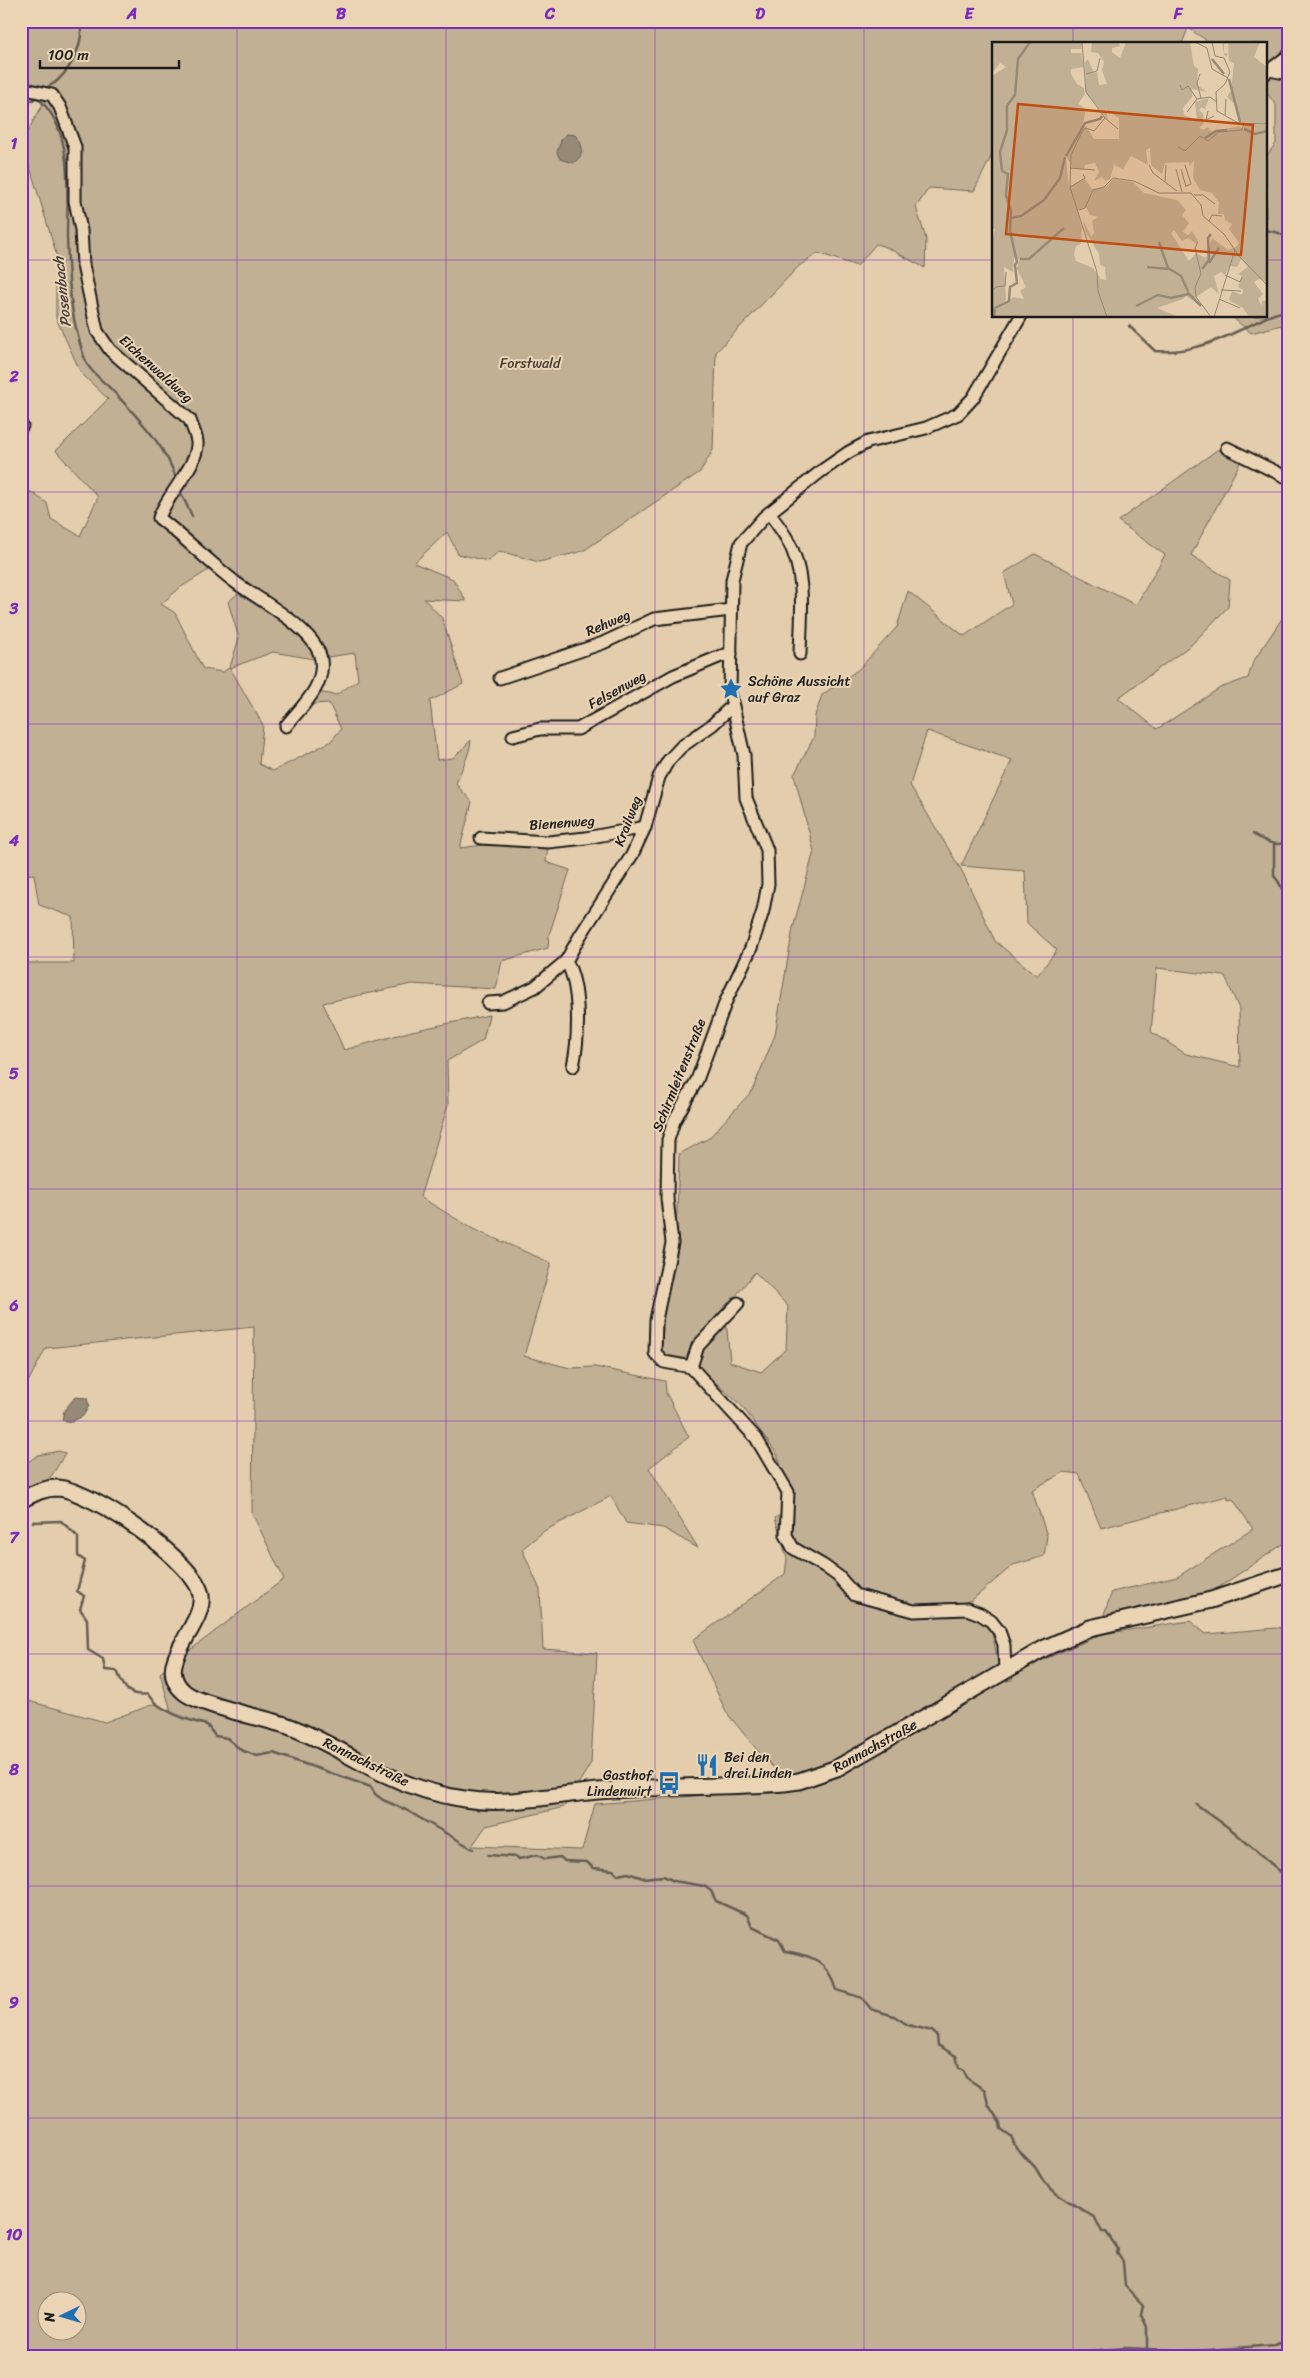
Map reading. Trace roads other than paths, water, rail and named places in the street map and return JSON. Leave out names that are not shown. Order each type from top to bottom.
[{"type":"street","points":[[1268,71],[1289,55]]},
{"type":"street","points":[[1268,71],[1289,74]]},
{"type":"street","name":"Eichenwaldweg","points":[[21,88],[52,95],[60,107],[75,147],[75,201],[81,230],[84,265],[97,331],[110,350],[190,420],[197,444],[194,457],[180,482],[163,506],[159,518],[236,583],[291,620],[316,647],[321,659],[321,673],[317,687],[286,726]]},
{"type":"street","name":"Schirmleitenstraße","points":[[691,1367],[664,1362],[655,1353],[656,1320],[672,1243],[667,1198],[668,1140],[674,1121],[687,1101],[697,1080],[726,1000],[751,948],[763,911],[768,884],[767,850],[746,798],[744,755],[732,706],[732,580],[741,543],[769,513],[820,472],[849,452],[868,442],[926,428],[958,414],[973,398],[1020,318]]},
{"type":"street","points":[[1227,448],[1284,476],[1289,474]]},
{"type":"street","points":[[769,513],[788,540],[799,571],[802,585],[800,654]]},
{"type":"street","name":"Rehweg","points":[[500,678],[603,643],[654,619],[732,610]]},
{"type":"street","name":"Felsenweg","points":[[513,736],[540,728],[578,729],[673,676],[721,656],[731,654]]},
{"type":"street","name":"Krailweg","points":[[488,1003],[503,1002],[535,987],[566,961],[632,855],[645,827],[659,777],[668,761],[681,747],[712,725],[732,706]]},
{"type":"street","name":"Bienenweg","points":[[481,838],[548,842],[586,838],[645,827]]},
{"type":"street","points":[[566,961],[571,970],[576,1002],[573,1066]]},
{"type":"street","points":[[738,1303],[698,1346],[691,1367],[746,1426],[784,1484],[788,1492],[786,1535],[792,1548],[824,1566],[855,1595],[914,1610],[967,1609],[980,1614],[991,1621],[998,1631],[1004,1645],[1005,1672]]},
{"type":"street","name":"Rannachstraße","points":[[21,1500],[37,1491],[56,1488],[84,1496],[151,1538],[188,1569],[198,1584],[202,1598],[199,1613],[174,1658],[173,1669],[183,1692],[201,1701],[290,1727],[318,1739],[384,1774],[423,1789],[464,1799],[493,1802],[589,1792],[732,1787],[799,1781],[837,1768],[858,1758],[1045,1648],[1090,1628],[1204,1602],[1289,1574]]},
{"type":"waterway","points":[[43,90],[57,81],[72,62],[81,38],[80,21]]},
{"type":"waterway","name":"Posenbach","points":[[36,97],[49,110],[57,125],[63,143],[67,181],[70,294],[76,328],[84,356],[92,371],[111,389],[158,443],[166,455],[177,481]]},
{"type":"waterway","points":[[21,102],[33,100],[36,97]]},
{"type":"waterway","points":[[1268,230],[1279,233],[1289,239]]},
{"type":"waterway","points":[[1268,316],[1289,311]]},
{"type":"waterway","points":[[1129,326],[1155,351],[1177,351],[1208,344],[1265,318]]},
{"type":"waterway","name":"Posenbach","points":[[180,491],[192,516]]},
{"type":"waterway","points":[[1253,834],[1270,843],[1289,842]]},
{"type":"waterway","points":[[1274,844],[1274,876],[1289,900]]},
{"type":"waterway","points":[[33,1522],[61,1521],[78,1537],[78,1556],[85,1561],[77,1591],[84,1596],[80,1609],[87,1619],[88,1650],[103,1659],[105,1670],[117,1671],[125,1687],[131,1693],[148,1694],[152,1700],[166,1710],[183,1718],[207,1725],[215,1736],[227,1738],[241,1750],[257,1756],[273,1753],[371,1787],[375,1794],[383,1800],[406,1810],[473,1849]]},
{"type":"waterway","points":[[1196,1804],[1233,1831],[1289,1879]]},
{"type":"waterway","points":[[488,1855],[517,1857],[519,1859],[537,1855],[545,1859],[560,1857],[565,1861],[587,1862],[593,1868],[613,1870],[618,1875],[628,1873],[643,1878],[663,1876],[674,1881],[704,1886],[711,1891],[716,1901],[747,1915],[752,1927],[779,1940],[785,1951],[804,1955],[819,1961],[829,1972],[837,1990],[862,1998],[871,2009],[894,2016],[908,2025],[932,2031],[937,2036],[938,2045],[956,2056],[959,2068],[963,2069],[968,2079],[985,2090],[988,2104],[1000,2123],[1001,2129],[1011,2136],[1016,2148],[1035,2167],[1044,2182],[1057,2194],[1095,2218],[1102,2232],[1106,2232],[1118,2249],[1117,2253],[1123,2262],[1125,2286],[1143,2305],[1141,2314],[1147,2327],[1147,2349]]},
{"type":"waterway","points":[[1065,2357],[1076,2352],[1126,2348],[1195,2351],[1275,2345],[1289,2339]]},
{"type":"place","name":"Schöne Aussicht auf Graz","points":[[731,689]]},
{"type":"place","name":"Bei den drei Linden","points":[[707,1765]]},
{"type":"place","name":"Gasthof Lindenwirt","points":[[669,1783]]},
{"type":"park label","name":"Forstwald","points":[[530,363]]}]
